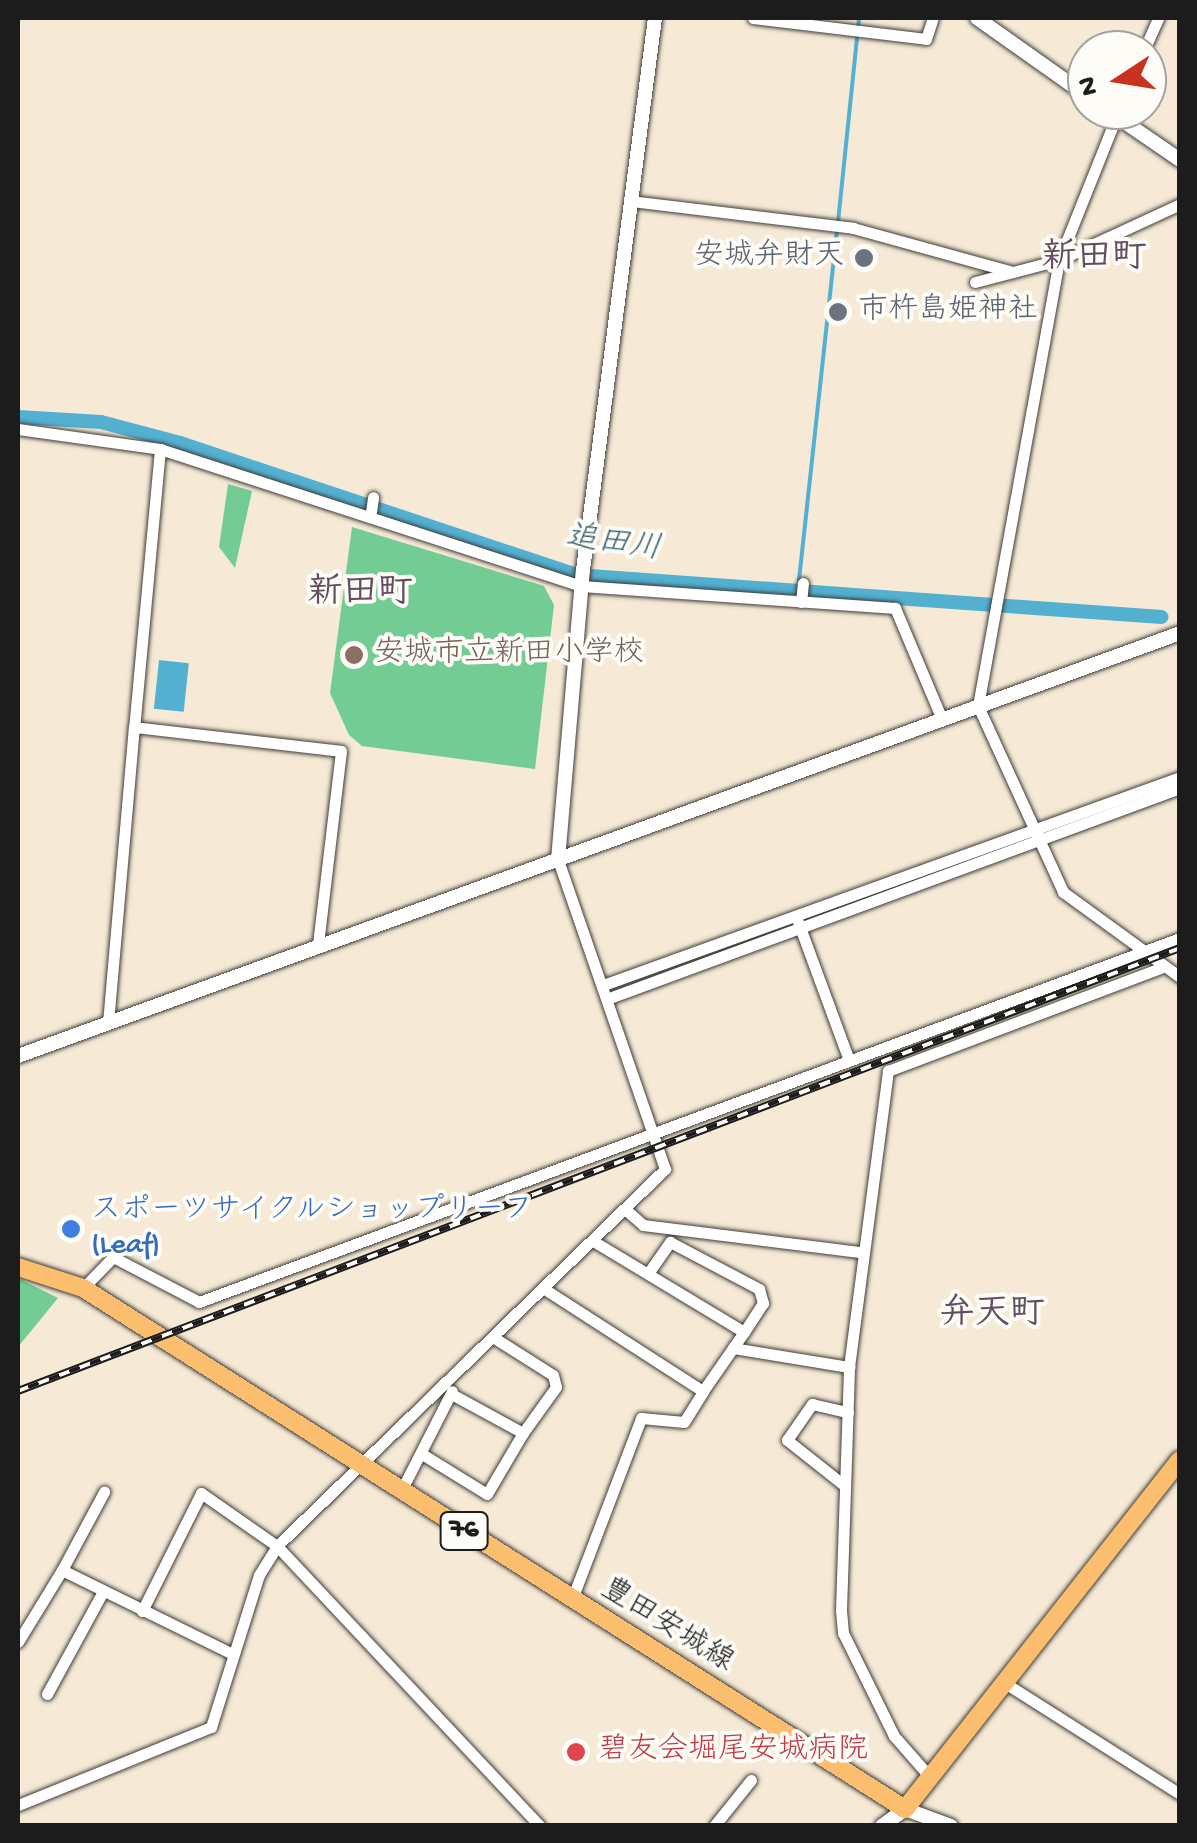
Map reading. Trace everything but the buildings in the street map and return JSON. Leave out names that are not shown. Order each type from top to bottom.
[{"type":"main road","name":"豊田安城線","points":[[18,1267],[84,1288],[905,1809]]},
{"type":"main road","points":[[905,1809],[1180,1460]]},
{"type":"street","points":[[19,1802],[211,1727],[233,1654],[277,1546],[596,1242],[665,1169],[609,991],[558,860],[582,579],[655,18]]},
{"type":"street","points":[[753,18],[926,39],[933,18]]},
{"type":"street","points":[[860,32],[861,18]]},
{"type":"street","points":[[977,18],[1067,82]]},
{"type":"street","points":[[1107,130],[1059,260],[978,706],[1032,836],[1063,892],[1160,968],[1180,977]]},
{"type":"street","points":[[1139,130],[1180,160]]},
{"type":"street","points":[[631,201],[853,228],[1013,272]]},
{"type":"street","points":[[975,282],[1059,260],[1180,204]]},
{"type":"street","points":[[18,429],[160,450],[372,505],[582,579],[802,594],[895,608],[941,717]]},
{"type":"street","points":[[108,1023],[160,450]]},
{"type":"street","points":[[18,1056],[941,717],[1178,634]]},
{"type":"street","points":[[134,727],[341,752],[318,945]]},
{"type":"street","points":[[609,991],[1032,836],[1180,777]]},
{"type":"street","points":[[1032,836],[1180,788]]},
{"type":"street","points":[[798,921],[849,1060]]},
{"type":"street","points":[[84,1288],[113,1257],[199,1302],[1180,938]]},
{"type":"street","points":[[930,1777],[894,1736],[843,1633],[849,1367],[861,1252],[888,1070],[1160,968]]},
{"type":"street","points":[[626,1210],[644,1225],[861,1252]]},
{"type":"street","points":[[596,1242],[744,1332]]},
{"type":"street","points":[[572,1599],[641,1418],[684,1422],[763,1303],[759,1289],[670,1242],[649,1272]]},
{"type":"street","points":[[546,1290],[702,1390]]},
{"type":"street","points":[[422,1454],[487,1494],[522,1434],[556,1387],[553,1374],[496,1339]]},
{"type":"street","points":[[733,1348],[849,1367]]},
{"type":"street","points":[[447,1384],[455,1396],[522,1434]]},
{"type":"street","points":[[401,1491],[455,1396]]},
{"type":"street","points":[[845,1486],[788,1440],[812,1404],[848,1412]]},
{"type":"street","points":[[20,1634],[62,1570],[104,1492]]},
{"type":"street","points":[[142,1611],[201,1494],[277,1546],[540,1826]]},
{"type":"street","points":[[62,1570],[102,1593],[233,1654]]},
{"type":"street","points":[[47,1694],[102,1593]]},
{"type":"street","points":[[1005,1682],[1180,1794]]},
{"type":"street","points":[[714,1826],[750,1780]]},
{"type":"street","points":[[882,1826],[905,1809],[951,1826]]},
{"type":"green space","points":[[228,484],[252,491],[235,568],[219,547]]},
{"type":"green space","points":[[352,527],[544,586],[554,605],[535,769],[362,746],[349,735],[330,693]]},
{"type":"green space","points":[[18,1278],[58,1298],[18,1347]]},
{"type":"water","points":[[159,660],[189,663],[184,712],[154,709]]},
{"type":"waterway","points":[[838,222],[859,18]]},
{"type":"waterway","points":[[799,580],[837,231]]},
{"type":"waterway","name":"追田川","points":[[18,417],[101,422],[180,443],[576,575],[1161,617]]},
{"type":"railway","points":[[18,1391],[1180,948]]},
{"type":"place","name":"安城弁財天","points":[[864,258]]},
{"type":"place","name":"市杵島姫神社","points":[[838,312]]},
{"type":"place","name":"安城市立新田小学校","points":[[354,655]]},
{"type":"place","name":"スポーツサイクルショップリーフ (Leaf)","points":[[71,1229]]},
{"type":"place","name":"碧友会堀尾安城病院","points":[[576,1752]]},
{"type":"district","name":"新田町","points":[[1094,260]]},
{"type":"district","name":"新田町","points":[[360,595]]},
{"type":"district","name":"弁天町","points":[[992,1316]]}]
